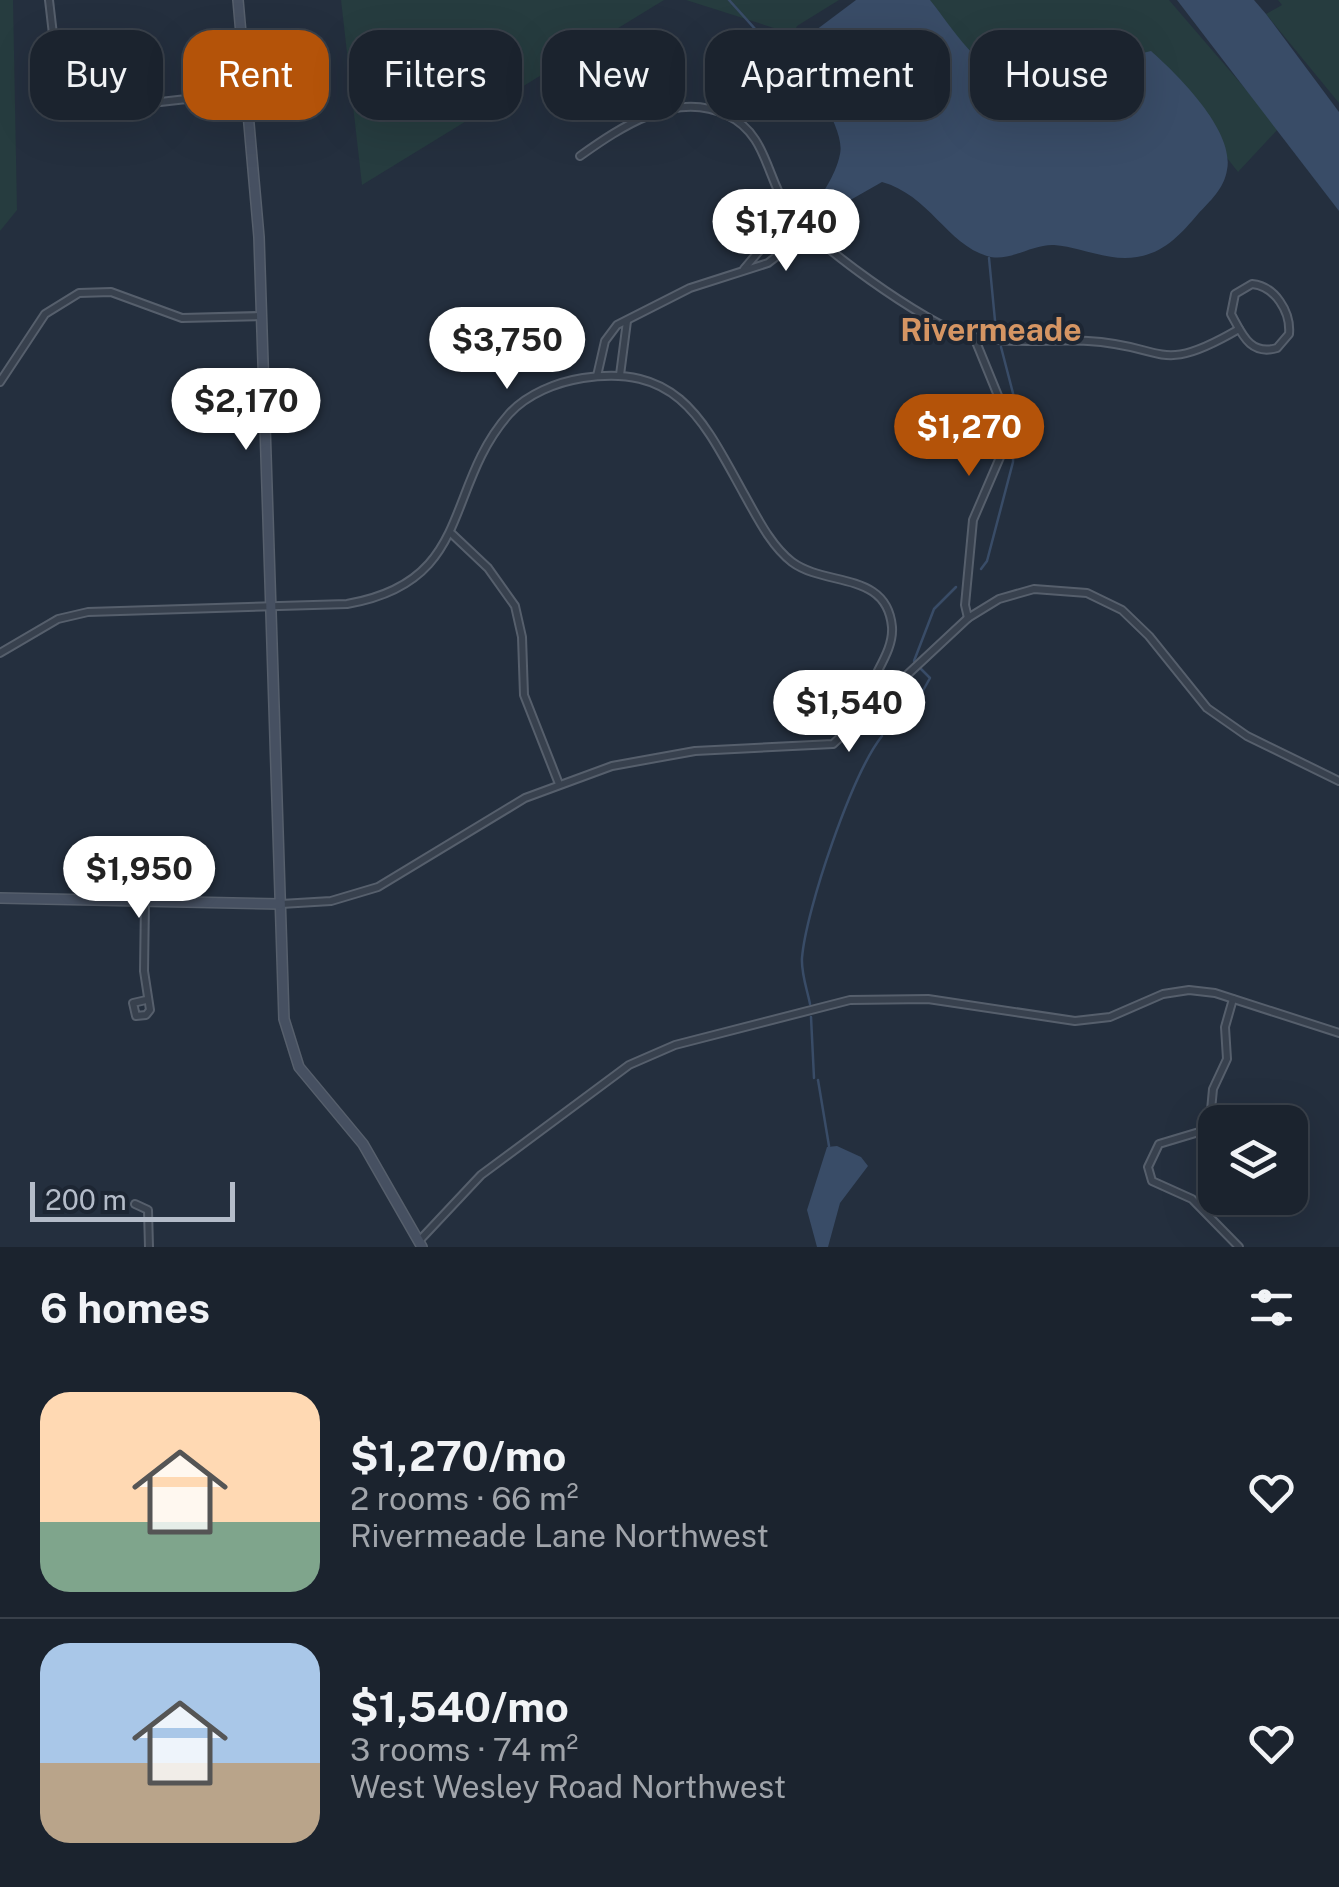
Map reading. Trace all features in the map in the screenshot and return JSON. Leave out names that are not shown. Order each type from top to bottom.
[{"type":"street","points":[[50,0],[59,86],[73,106],[90,110],[183,99]]},
{"type":"street","points":[[238,0],[241,30]]},
{"type":"street","points":[[580,156],[620,127],[650,115],[690,108],[716,110],[738,121],[756,138],[791,213],[808,232],[929,320],[974,337],[1100,342],[1170,357],[1200,351],[1239,329]]},
{"type":"street","points":[[250,120],[261,316],[284,1019],[292,1053],[308,1080],[363,1144],[420,1244],[481,1175],[629,1066],[675,1046],[872,996],[928,999],[1075,1022],[1110,1016],[1175,991],[1203,991],[1339,1033]]},
{"type":"street","points":[[743,270],[791,213]]},
{"type":"street","points":[[597,376],[605,341],[618,325],[673,296],[776,258],[808,232]]},
{"type":"street","points":[[1252,284],[1272,291],[1290,324],[1284,342],[1268,351],[1251,346],[1239,329],[1232,301],[1239,289],[1252,284]]},
{"type":"street","points":[[0,382],[45,314],[78,293],[111,292],[182,318],[261,316]]},
{"type":"street","points":[[620,375],[627,321]]},
{"type":"street","points":[[968,618],[965,605],[972,520],[1001,455],[1006,430],[1001,402],[974,337]]},
{"type":"street","points":[[0,653],[58,620],[88,612],[347,604],[383,595],[422,571],[452,534],[478,460],[509,414],[551,386],[620,375],[660,385],[700,416],[770,537],[789,560],[815,574],[868,587],[883,601],[892,635],[865,700],[865,712]]},
{"type":"street","points":[[452,534],[488,568],[515,606],[522,638],[524,695],[558,784]]},
{"type":"street","points":[[0,898],[280,904],[331,901],[378,887],[493,815],[558,784],[612,766],[672,754],[826,746],[840,739],[968,618],[999,599],[1034,589],[1068,589],[1103,600],[1138,624],[1208,708],[1247,736],[1339,781]]},
{"type":"street","points":[[145,901],[146,1000]]},
{"type":"street","points":[[1233,999],[1225,1027],[1227,1059],[1213,1088],[1210,1121],[1199,1132],[1159,1144],[1148,1167],[1152,1181],[1192,1199],[1238,1247]]},
{"type":"street","points":[[135,1204],[148,1210],[149,1247]]},
{"type":"green space","points":[[0,0],[13,0],[17,210],[0,231]]},
{"type":"green space","points":[[341,0],[664,0],[615,30],[542,30],[542,75],[522,87],[522,30],[349,30],[349,70]]},
{"type":"green space","points":[[686,0],[839,0],[795,30],[780,30]]},
{"type":"green space","points":[[915,0],[1169,0],[1279,128],[1238,172],[1162,75],[1144,76],[1144,30],[970,30],[970,56],[950,35],[950,30],[945,30]]},
{"type":"green space","points":[[1278,0],[1339,0],[1339,103],[1266,14],[1282,5]]},
{"type":"green space","points":[[355,120],[468,120],[362,185]]},
{"type":"water","points":[[856,0],[930,0],[970,51],[970,120],[1144,120],[1144,53],[1151,51],[1189,89],[1214,122],[1227,155],[1223,183],[1171,242],[1137,257],[1116,258],[1054,245],[1004,257],[987,256],[960,241],[913,197],[882,182],[831,211],[822,225],[815,226],[807,218],[840,154],[833,120],[950,120],[950,30],[816,30]]},
{"type":"water","points":[[1177,0],[1254,0],[1266,14],[1339,112],[1339,211]]},
{"type":"water","points":[[837,1146],[861,1157],[868,1166],[840,1203],[828,1247],[817,1247],[807,1210],[827,1147]]},
{"type":"waterway","points":[[729,0],[756,30]]},
{"type":"waterway","points":[[989,258],[996,331]]},
{"type":"waterway","points":[[981,569],[987,561],[1013,462],[1015,401],[1001,347]]},
{"type":"waterway","points":[[914,661],[934,609],[956,587]]},
{"type":"waterway","points":[[889,728],[920,696],[930,678],[921,669]]},
{"type":"waterway","points":[[810,1004],[802,958],[812,908],[857,780],[882,736]]},
{"type":"waterway","points":[[811,1017],[814,1078]]},
{"type":"waterway","points":[[818,1080],[829,1146]]},
{"type":"district","name":"Rivermeade","points":[[991,329]]}]
